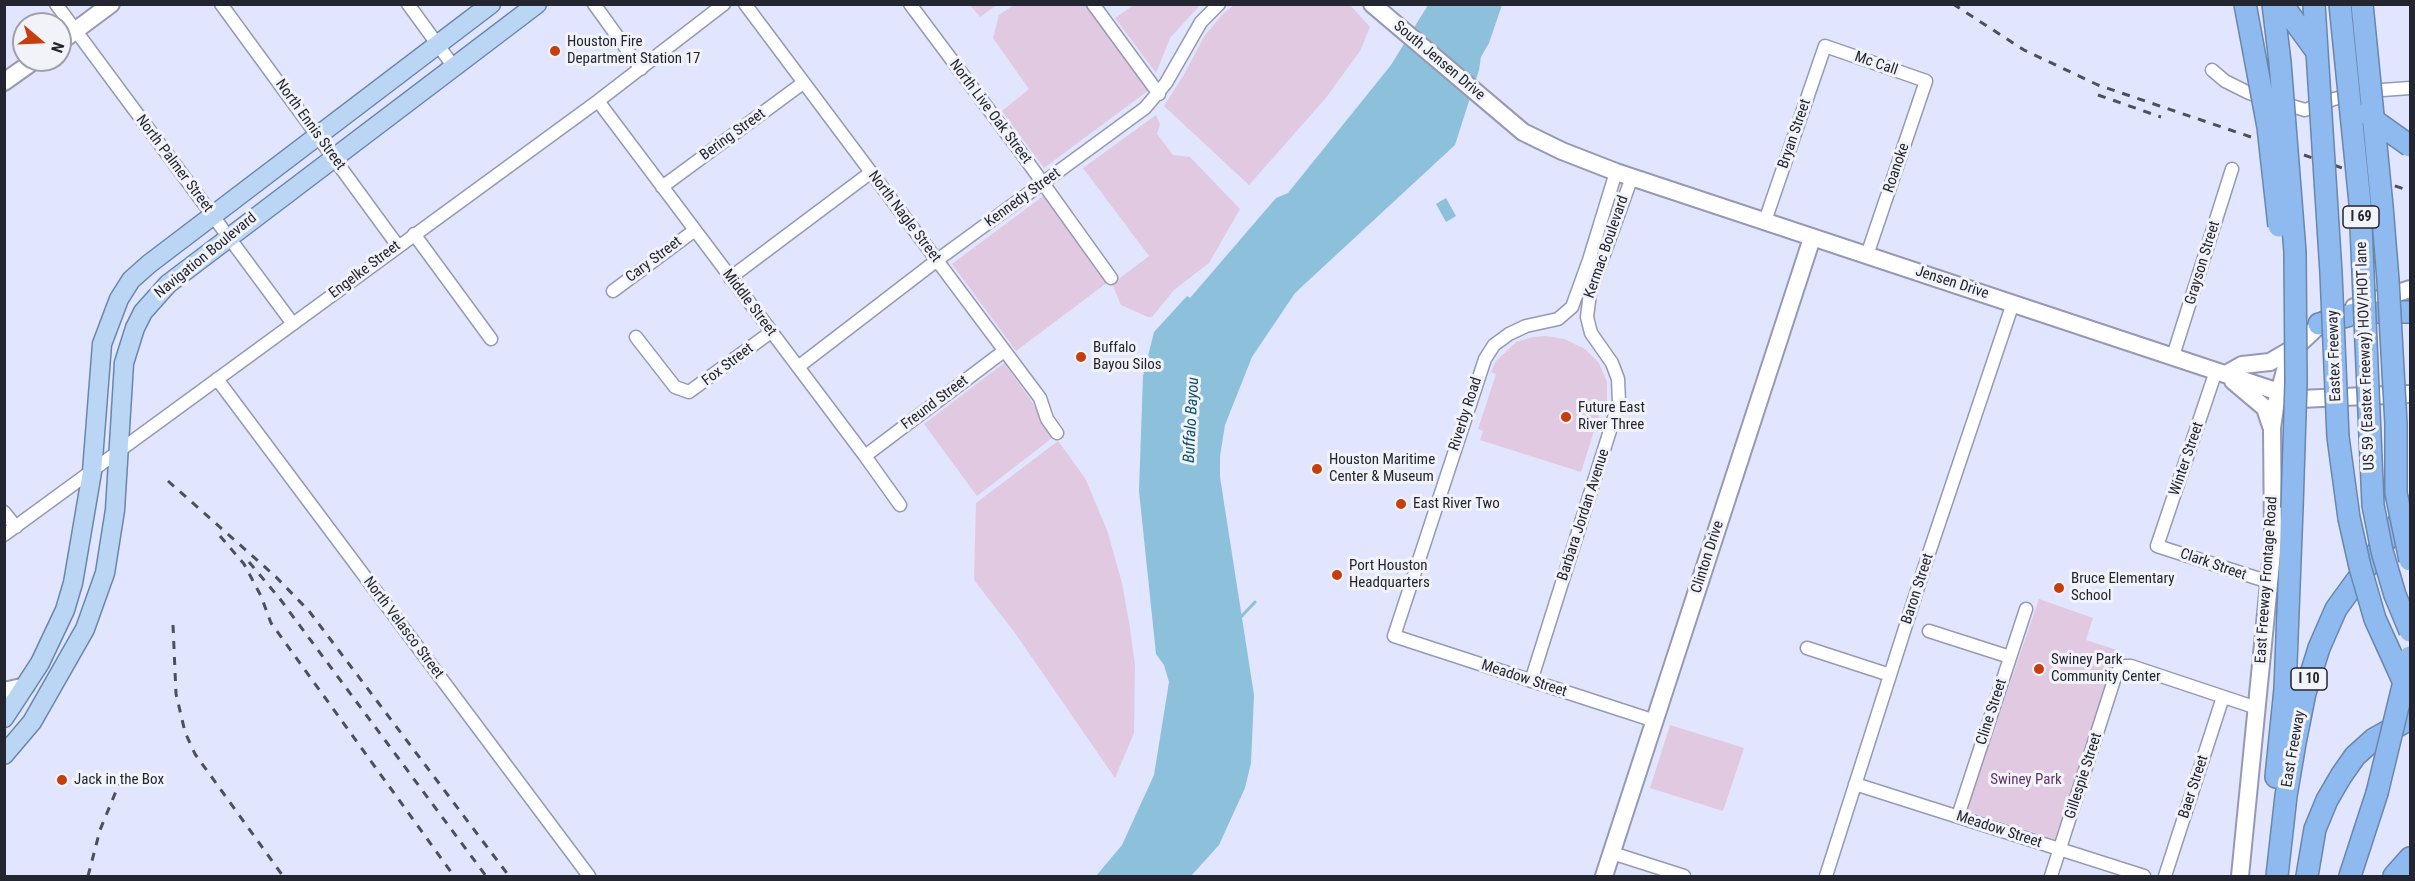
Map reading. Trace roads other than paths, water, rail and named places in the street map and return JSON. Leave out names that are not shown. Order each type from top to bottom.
[{"type":"highway","points":[[2245,4],[2268,127],[2296,382]]},
{"type":"highway","points":[[2266,876],[2285,689],[2296,382],[2295,252],[2280,62],[2272,4]]},
{"type":"highway","points":[[2282,4],[2331,69],[2376,121],[2410,146]]},
{"type":"highway","points":[[2302,4],[2322,114]]},
{"type":"highway","name":"Eastex Freeway","points":[[2314,4],[2331,273],[2338,437],[2348,514],[2375,619],[2410,696]]},
{"type":"highway","name":"US 59 (Eastex Freeway) HOV/HOT lane","points":[[2340,4],[2360,203],[2373,505],[2389,573],[2410,631]]},
{"type":"highway","name":"I 69","points":[[2362,4],[2388,280],[2396,424],[2396,493],[2410,560]]},
{"type":"highway","points":[[2319,324],[2361,312],[2410,312]]},
{"type":"highway","name":"East Freeway","points":[[2277,876],[2286,796],[2295,743],[2305,693],[2319,648],[2336,609],[2410,507]]},
{"type":"highway","points":[[2350,876],[2377,793],[2410,657]]},
{"type":"highway","points":[[2307,876],[2315,829],[2327,800],[2341,776],[2355,756],[2374,739],[2410,719]]},
{"type":"highway","points":[[2394,876],[2410,858]]},
{"type":"main road","points":[[72,32],[111,4]]},
{"type":"main road","name":"Navigation Boulevard","points":[[4,718],[40,663],[65,610],[79,558],[92,472],[102,346],[119,299],[132,280],[149,264],[491,4]]},
{"type":"main road","name":"Navigation Boulevard","points":[[4,755],[32,722],[85,629],[105,573],[115,502],[126,354],[135,328],[154,297],[228,237],[537,4]]},
{"type":"main road","name":"South Jensen Drive","points":[[1372,4],[1506,118]]},
{"type":"main road","points":[[4,82],[18,72]]},
{"type":"main road","name":"Jensen Drive","points":[[1506,118],[1535,139],[1624,175],[2277,392],[2310,399],[2410,394]]},
{"type":"main road","name":"Clinton Drive","points":[[1604,876],[1812,237]]},
{"type":"main road","name":"East Freeway Frontage Road","points":[[2240,876],[2270,582],[2273,507],[2272,429],[2277,392],[2288,360],[2295,348],[2319,324],[2340,311],[2410,289]]},
{"type":"main road","points":[[102,346],[126,354]]},
{"type":"main road","points":[[2221,372],[2242,365],[2270,362],[2295,348]]},
{"type":"main road","points":[[99,367],[123,374]]},
{"type":"main road","points":[[2221,372],[2265,408],[2272,429]]},
{"type":"main road","points":[[88,493],[115,502]]},
{"type":"main road","points":[[65,610],[92,610]]},
{"type":"main road","points":[[65,610],[85,629]]},
{"type":"main road","points":[[4,691],[26,686]]},
{"type":"street","name":"North Palmer Street","points":[[56,4],[293,324]]},
{"type":"street","name":"North Ennis Street","points":[[221,4],[398,246]]},
{"type":"street","points":[[408,4],[454,67]]},
{"type":"street","points":[[594,4],[640,69]]},
{"type":"street","name":"Engelke Street","points":[[4,535],[598,101],[724,4]]},
{"type":"street","name":"North Nagle Street","points":[[745,4],[1040,398],[1047,419],[1057,433]]},
{"type":"street","name":"North Live Oak Street","points":[[910,4],[1112,278]]},
{"type":"street","points":[[1093,4],[1159,94]]},
{"type":"street","name":"Kennedy Street","points":[[798,367],[936,261],[1145,108],[1159,94],[1193,34],[1219,4]]},
{"type":"street","name":"Mc Call","points":[[1825,46],[1926,81]]},
{"type":"street","name":"Bryan Street","points":[[1765,221],[1825,46]]},
{"type":"street","points":[[2212,70],[2225,81],[2249,93],[2305,110],[2334,99],[2368,91],[2410,88]]},
{"type":"street","name":"Roanoke","points":[[1867,255],[1926,81]]},
{"type":"street","name":"Bering Street","points":[[662,187],[803,83]]},
{"type":"street","name":"Middle Street","points":[[598,101],[866,456],[900,505]]},
{"type":"street","name":"Grayson Street","points":[[2173,357],[2232,169]]},
{"type":"street","points":[[730,278],[870,172]]},
{"type":"street","name":"Kermac Boulevard","points":[[1538,325],[1561,317],[1574,303],[1624,175]]},
{"type":"street","name":"Kermac Boulevard","points":[[1603,349],[1588,326],[1588,306],[1624,175]]},
{"type":"street","name":"Cary Street","points":[[613,291],[695,230]]},
{"type":"street","points":[[414,234],[491,339]]},
{"type":"street","name":"Baron Street","points":[[1826,876],[2013,303]]},
{"type":"street","name":"Riverby Road","points":[[1394,636],[1482,365],[1491,349],[1502,339],[1517,329],[1538,325]]},
{"type":"street","name":"Fox Street","points":[[636,337],[675,387],[689,392],[771,332]]},
{"type":"street","name":"Barbara Jordan Avenue","points":[[1531,681],[1617,414],[1618,380],[1612,363],[1603,349]]},
{"type":"street","name":"Freund Street","points":[[866,456],[1004,351]]},
{"type":"street","name":"Winter Street","points":[[2157,546],[2221,372]]},
{"type":"street","name":"North Velasco Street","points":[[217,380],[589,876]]},
{"type":"street","points":[[4,512],[16,527]]},
{"type":"street","name":"Clark Street","points":[[2157,546],[2270,582]]},
{"type":"street","name":"Cline Street","points":[[1958,816],[2025,609]]},
{"type":"street","points":[[1929,632],[2010,657]]},
{"type":"street","name":"Meadow Street","points":[[1394,636],[1654,721]]},
{"type":"street","points":[[1807,648],[1890,675]]},
{"type":"street","name":"Gillespie Street","points":[[2051,876],[2116,674],[2123,666],[2131,666],[2223,697]]},
{"type":"street","points":[[2223,697],[2257,708]]},
{"type":"street","name":"Baer Street","points":[[2165,876],[2223,697]]},
{"type":"street","name":"Meadow Street","points":[[1855,784],[2144,876]]},
{"type":"street","points":[[1612,853],[1684,876]]},
{"type":"water","name":"Buffalo Bayou","points":[[1428,5],[1502,5],[1489,43],[1481,57],[1455,145],[1295,293],[1252,357],[1225,425],[1220,456],[1220,477],[1254,695],[1251,763],[1245,788],[1219,845],[1191,876],[1096,876],[1122,845],[1154,775],[1169,682],[1164,665],[1156,654],[1139,491],[1143,376],[1154,332],[1187,296],[1190,298],[1276,198],[1288,193],[1391,65]]},
{"type":"water","points":[[1446,198],[1456,216],[1446,222],[1436,204]]},
{"type":"waterway","points":[[1240,618],[1255,602]]},
{"type":"railway","points":[[1953,4],[2024,50],[2098,85],[2410,191]]},
{"type":"railway","points":[[2098,95],[2161,117]]},
{"type":"railway","points":[[168,481],[275,576],[309,611],[509,876]]},
{"type":"railway","points":[[220,536],[244,564],[261,596],[271,623],[454,876]]},
{"type":"railway","points":[[249,562],[280,599],[486,876]]},
{"type":"railway","points":[[173,625],[176,694],[185,732],[195,754],[283,876]]},
{"type":"railway","points":[[88,876],[100,830],[119,784]]},
{"type":"place","name":"Houston Fire Department Station 17","points":[[555,51]]},
{"type":"place","name":"Buffalo Bayou Silos","points":[[1081,357]]},
{"type":"place","name":"Future East River Three","points":[[1566,417]]},
{"type":"place","name":"Houston Maritime Center & Museum","points":[[1317,469]]},
{"type":"place","name":"East River Two","points":[[1401,504]]},
{"type":"place","name":"Port Houston Headquarters","points":[[1337,575]]},
{"type":"place","name":"Bruce Elementary School","points":[[2059,588]]},
{"type":"place","name":"Swiney Park Community Center","points":[[2039,669]]},
{"type":"place","name":"Jack in the Box","points":[[62,780]]},
{"type":"park label","name":"Swiney Park","points":[[2026,780]]}]
